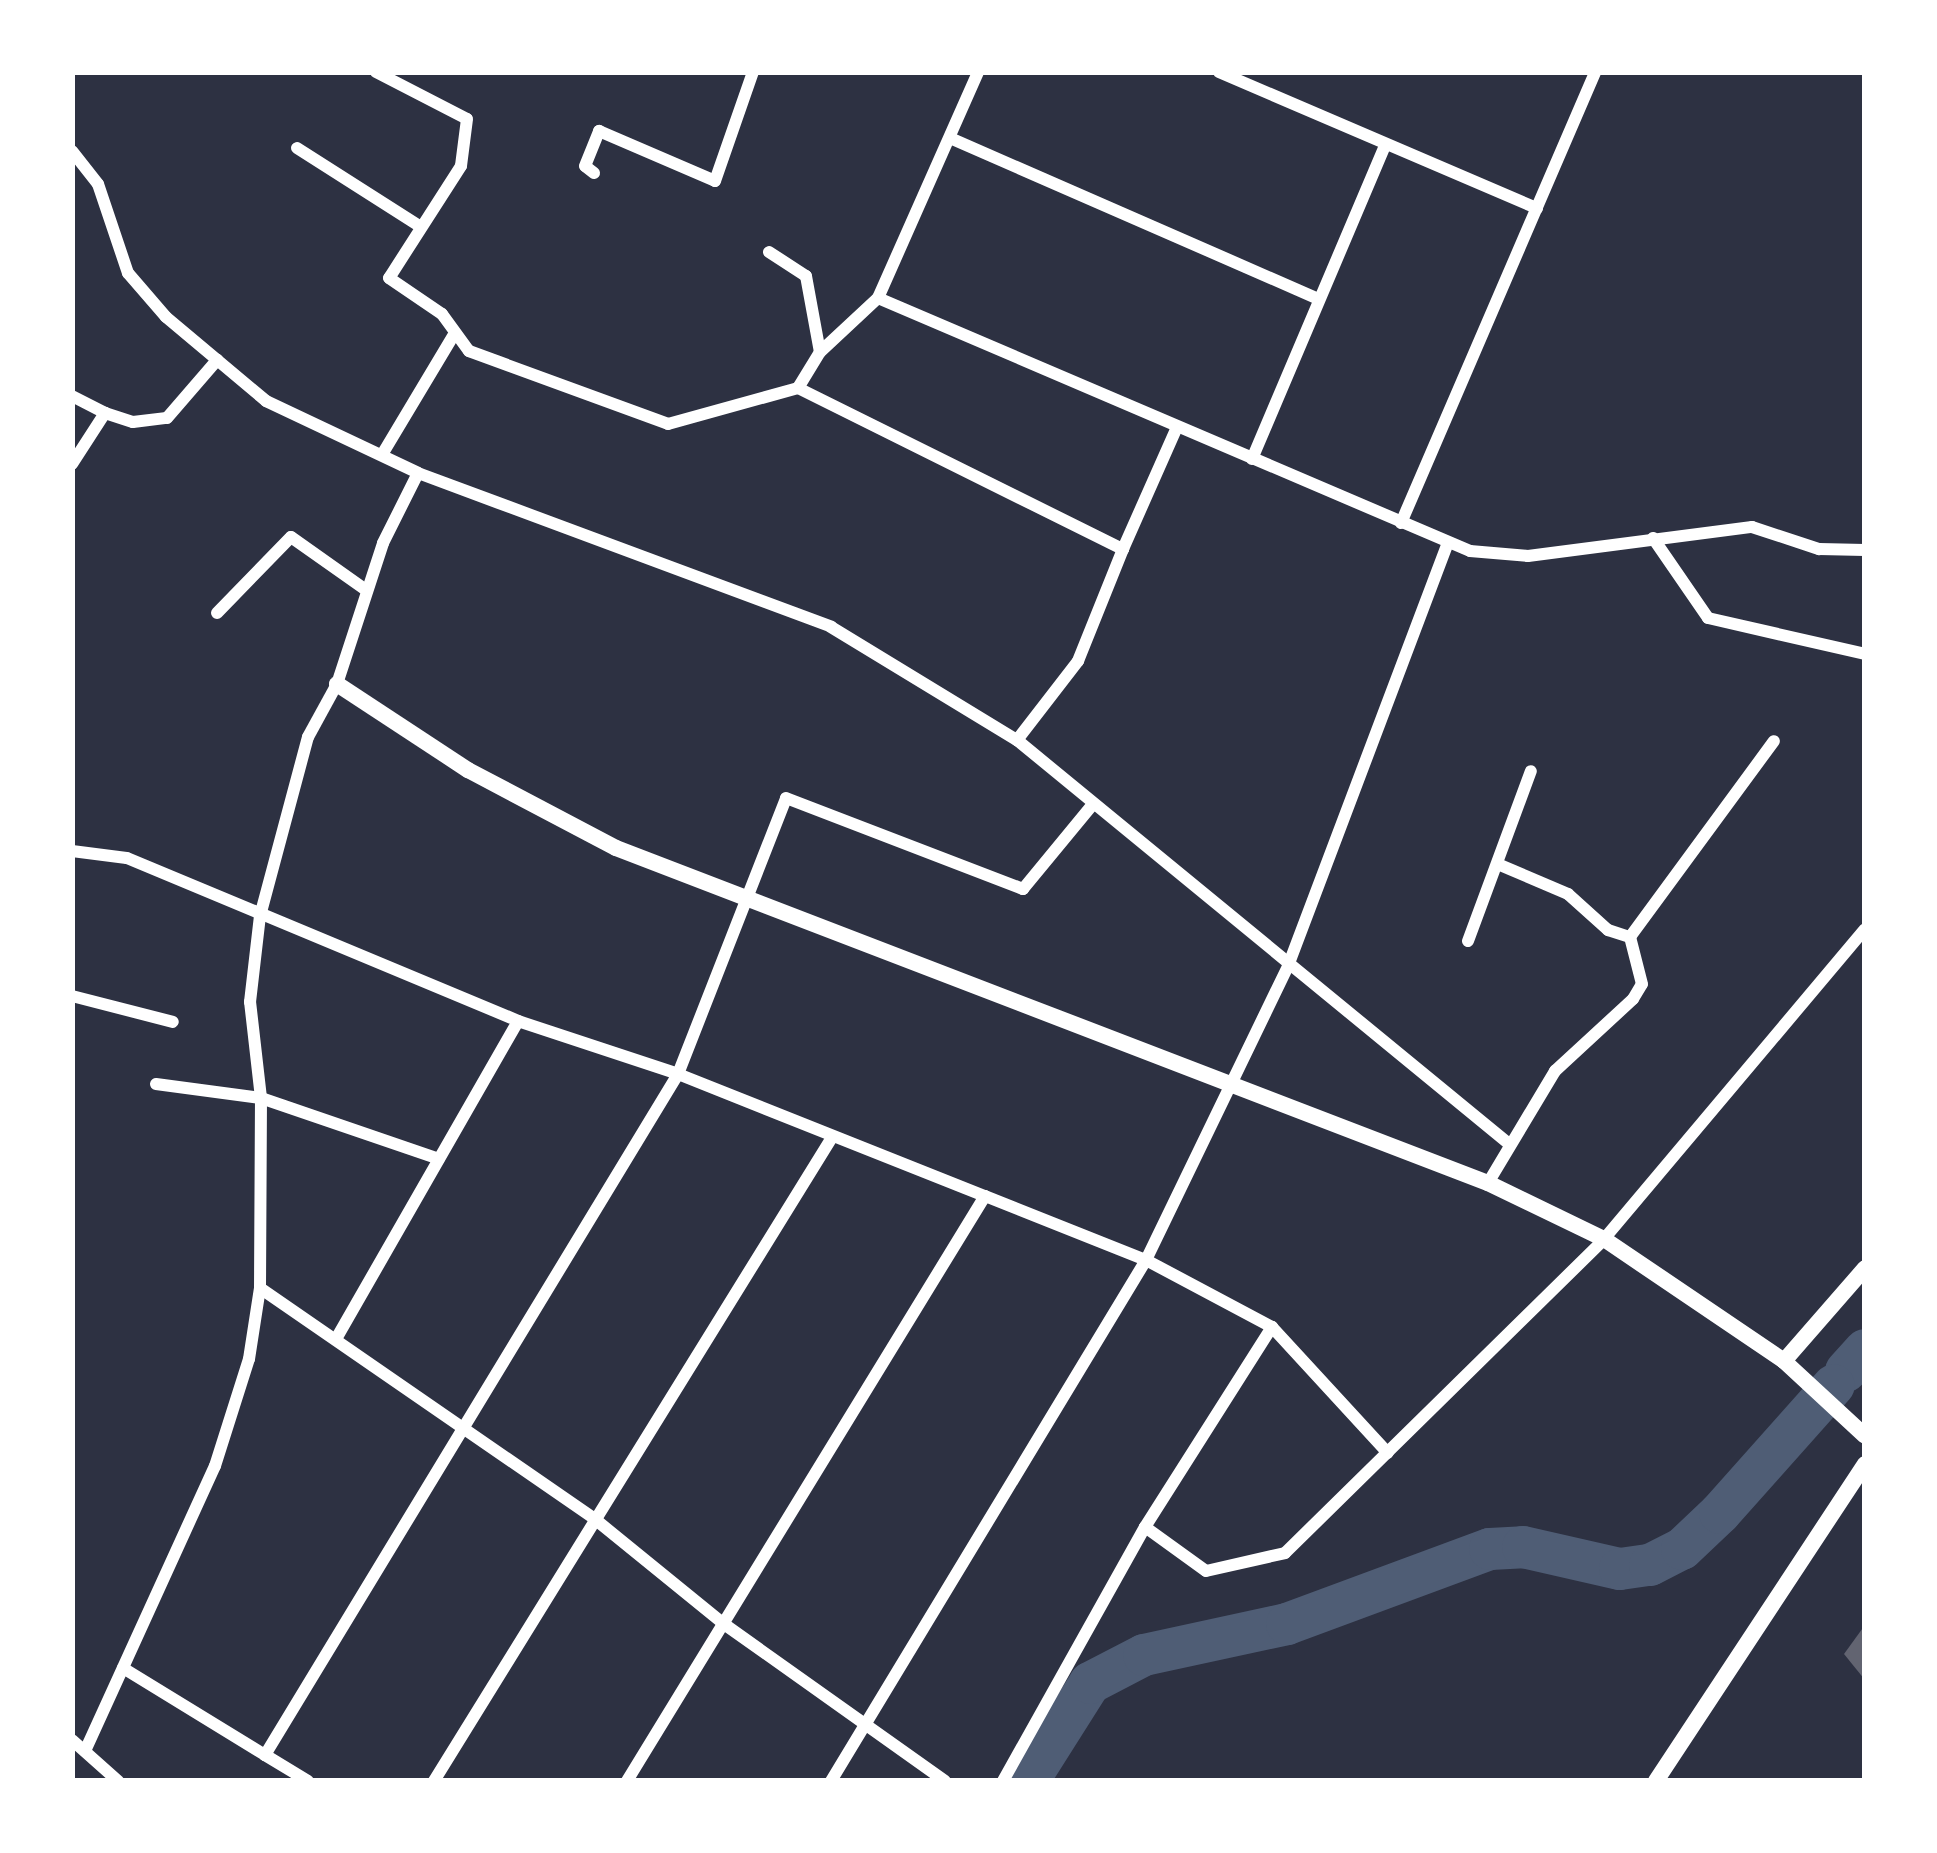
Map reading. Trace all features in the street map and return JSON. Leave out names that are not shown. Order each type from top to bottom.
[{"type":"street","points":[[376,72],[467,119],[461,166],[389,278],[442,314],[453,336],[469,351],[668,424],[798,388],[1123,549]]},
{"type":"street","points":[[594,173],[585,166],[599,131],[715,181],[753,72]]},
{"type":"street","points":[[798,388],[820,352],[878,298],[979,72]]},
{"type":"street","points":[[1219,72],[1239,76],[1537,208]]},
{"type":"street","points":[[1401,523],[1595,72]]},
{"type":"street","points":[[950,138],[1318,299]]},
{"type":"street","points":[[1252,459],[1386,144]]},
{"type":"street","points":[[297,148],[421,227]]},
{"type":"street","points":[[72,151],[98,184],[128,273],[266,401],[418,473],[832,627],[1017,740],[1508,1143]]},
{"type":"street","points":[[769,252],[806,276],[820,352]]},
{"type":"street","points":[[878,298],[1448,544],[1528,556],[1752,527],[1819,549],[1865,550]]},
{"type":"street","points":[[383,453],[453,336]]},
{"type":"street","points":[[72,395],[133,422],[167,418],[217,360]]},
{"type":"street","points":[[72,464],[105,413]]},
{"type":"street","points":[[1017,740],[1078,661],[1177,427]]},
{"type":"street","points":[[85,1751],[215,1466],[249,1359],[260,1288],[261,1098],[250,1002],[260,916],[308,737],[338,683],[366,590],[418,473]]},
{"type":"street","points":[[217,613],[291,538],[366,590]]},
{"type":"street","points":[[1654,538],[1708,618],[1865,654]]},
{"type":"street","points":[[832,1781],[1146,1260],[1288,966],[1448,544]]},
{"type":"street","points":[[338,683],[540,811],[748,899],[1488,1183],[1604,1238],[1790,1367],[1865,1436]]},
{"type":"street","points":[[1630,937],[1774,741]]},
{"type":"street","points":[[1468,941],[1500,866],[1531,771]]},
{"type":"street","points":[[265,1755],[469,1429],[678,1075],[786,798],[1023,889],[1093,804]]},
{"type":"street","points":[[72,851],[127,858],[518,1021],[678,1075],[1146,1260],[1272,1327],[1388,1453]]},
{"type":"street","points":[[1500,866],[1568,894],[1608,930],[1630,937]]},
{"type":"street","points":[[1145,1527],[1206,1571],[1285,1552],[1604,1238],[1865,929]]},
{"type":"street","points":[[1488,1183],[1555,1071],[1642,984],[1630,937]]},
{"type":"street","points":[[72,997],[173,1022]]},
{"type":"street","points":[[336,1339],[518,1021]]},
{"type":"street","points":[[156,1084],[261,1098],[439,1159]]},
{"type":"street","points":[[434,1781],[831,1139]]},
{"type":"street","points":[[627,1781],[985,1196]]},
{"type":"street","points":[[1790,1367],[1865,1268]]},
{"type":"street","points":[[260,1288],[596,1520],[724,1624],[946,1781]]},
{"type":"street","points":[[1004,1781],[1145,1527],[1272,1327]]},
{"type":"street","points":[[1656,1781],[1865,1464]]},
{"type":"street","points":[[123,1668],[308,1781]]},
{"type":"street","points":[[72,1740],[118,1781]]},
{"type":"building","points":[[1865,1625],[1865,1680],[1844,1654]]},
{"type":"waterway","points":[[1846,1371],[1865,1350]]},
{"type":"waterway","points":[[1028,1781],[1090,1683],[1144,1655],[1287,1624],[1490,1549],[1523,1547],[1620,1569],[1650,1565],[1682,1549],[1720,1513],[1834,1385]]}]
